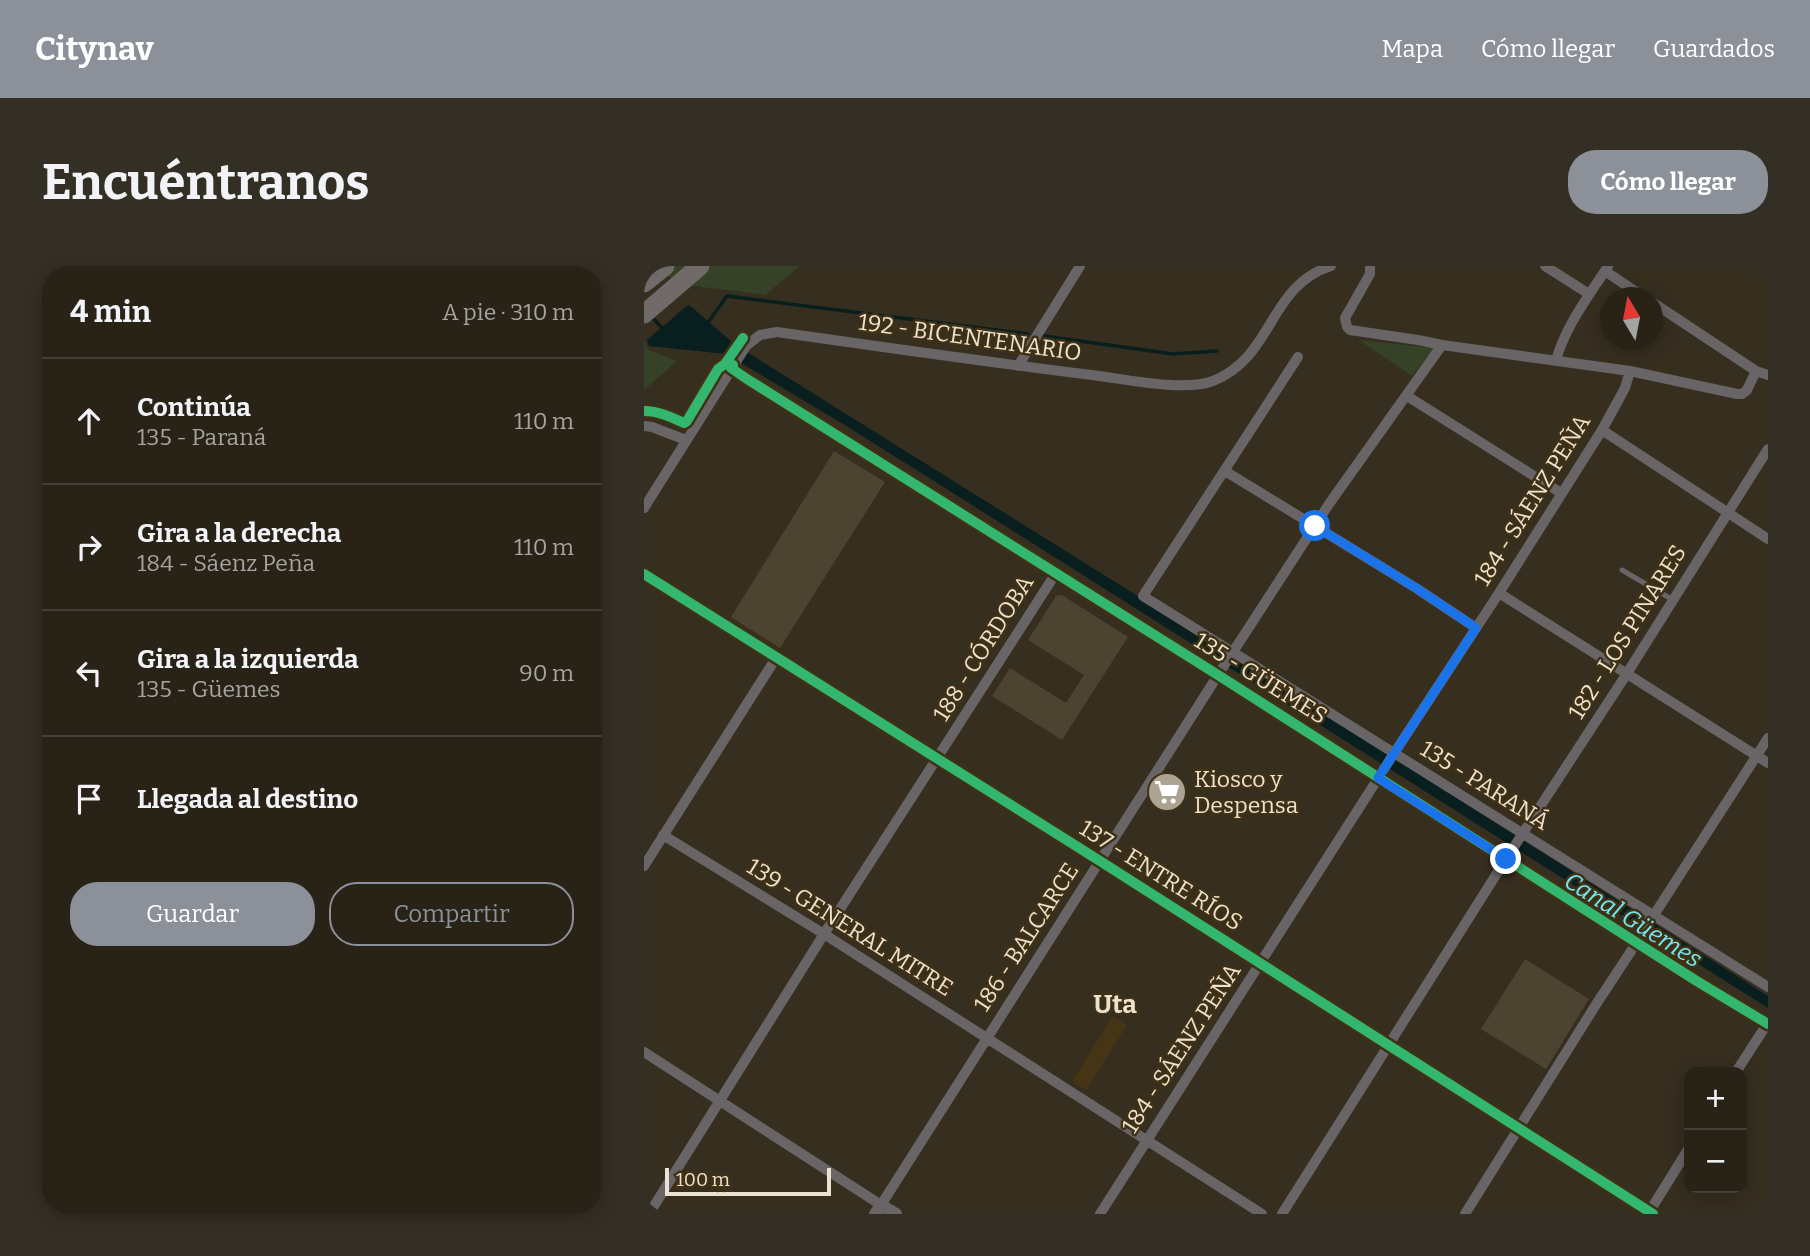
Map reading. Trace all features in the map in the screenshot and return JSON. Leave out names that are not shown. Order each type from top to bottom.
[{"type":"highway","points":[[644,314],[700,266]]},
{"type":"highway","points":[[644,284],[662,268]]},
{"type":"street","points":[[1018,366],[1080,266]]},
{"type":"street","name":"192 - BICENTENARIO","points":[[644,508],[746,346],[760,335],[778,332],[1018,366],[1185,385],[1212,381],[1235,370],[1253,351],[1297,284],[1308,275],[1331,266]]},
{"type":"street","points":[[1370,266],[1370,274],[1347,313],[1345,323],[1350,330],[1630,371],[1742,394],[1747,390],[1756,371]]},
{"type":"street","points":[[1545,266],[1589,294]]},
{"type":"street","points":[[1556,360],[1562,340],[1607,269],[1631,287]]},
{"type":"street","points":[[1663,309],[1756,371],[1768,375]]},
{"type":"street","name":"186 - BALCARCE","points":[[878,1209],[1329,504],[1442,345]]},
{"type":"street","points":[[1298,357],[1224,471],[1416,588],[1476,628]]},
{"type":"street","name":"135 - GÜEMES","points":[[732,367],[1055,573],[1381,774],[1639,939],[1695,981],[1768,1024]]},
{"type":"street","name":"184 - SÁENZ PEÑA","points":[[1100,1214],[1602,430],[1625,388],[1630,371]]},
{"type":"street","points":[[1406,396],[1561,493]]},
{"type":"street","points":[[644,426],[687,440]]},
{"type":"street","points":[[1602,430],[1768,540]]},
{"type":"street","name":"182 - LOS PINARES","points":[[1282,1214],[1768,449]]},
{"type":"street","name":"135 - PARANÁ","points":[[1224,471],[1143,596],[1232,655],[1768,987]]},
{"type":"street","name":"188 - CÓRDOBA","points":[[649,1214],[1055,573]]},
{"type":"street","name":"137 - ENTRE RÍOS","points":[[644,574],[1261,963],[1650,1213]]},
{"type":"street","points":[[1499,593],[1768,763]]},
{"type":"street","points":[[644,866],[776,658]]},
{"type":"street","points":[[1465,1214],[1652,916],[1768,738]]},
{"type":"street","name":"139 - GENERAL MITRE","points":[[663,835],[824,934],[1262,1214]]},
{"type":"street","points":[[1740,1067],[1768,1024]]},
{"type":"street","points":[[644,1052],[721,1101],[878,1209],[896,1214]]},
{"type":"street","points":[[1650,1213],[1684,1156]]},
{"type":"lane","points":[[1622,570],[1673,600]]},
{"type":"shaded area","points":[[1113,1016],[1127,1025],[1086,1090],[1072,1081]]},
{"type":"green space","points":[[656,266],[800,266],[765,295],[678,284]]},
{"type":"green space","points":[[644,338],[647,349],[677,361],[644,390]]},
{"type":"green space","points":[[1359,340],[1434,348],[1412,376]]},
{"type":"water","name":"Canal Güemes","points":[[688,305],[734,344],[1256,670],[1768,996],[1768,1008],[934,481],[726,354],[649,346],[647,340]]},
{"type":"building","points":[[834,451],[885,482],[780,648],[731,617]]},
{"type":"building","points":[[1062,595],[1128,637],[1062,740],[992,696],[1010,668],[1066,703],[1084,675],[1028,640],[1056,596]]},
{"type":"building","points":[[1525,959],[1589,999],[1546,1069],[1481,1029]]},
{"type":"waterway","points":[[707,324],[727,296],[1028,334]]},
{"type":"waterway","name":"Canal Güemes","points":[[651,316],[663,329]]},
{"type":"waterway","points":[[1044,336],[1173,354],[1217,351]]},
{"type":"cycle path","points":[[644,411],[659,413],[684,423],[687,421],[718,369],[725,364],[743,338]]},
{"type":"cycle path","points":[[733,365],[731,368],[747,379],[1768,1024]]},
{"type":"cycle path","points":[[644,574],[1653,1214]]},
{"type":"place","name":"Kiosco y Despensa","points":[[1167,792]]},
{"type":"district","name":"Uta","points":[[1115,1004]]},
{"type":"route","points":[[1315,526],[1476,628],[1378,778],[1506,859]]}]
